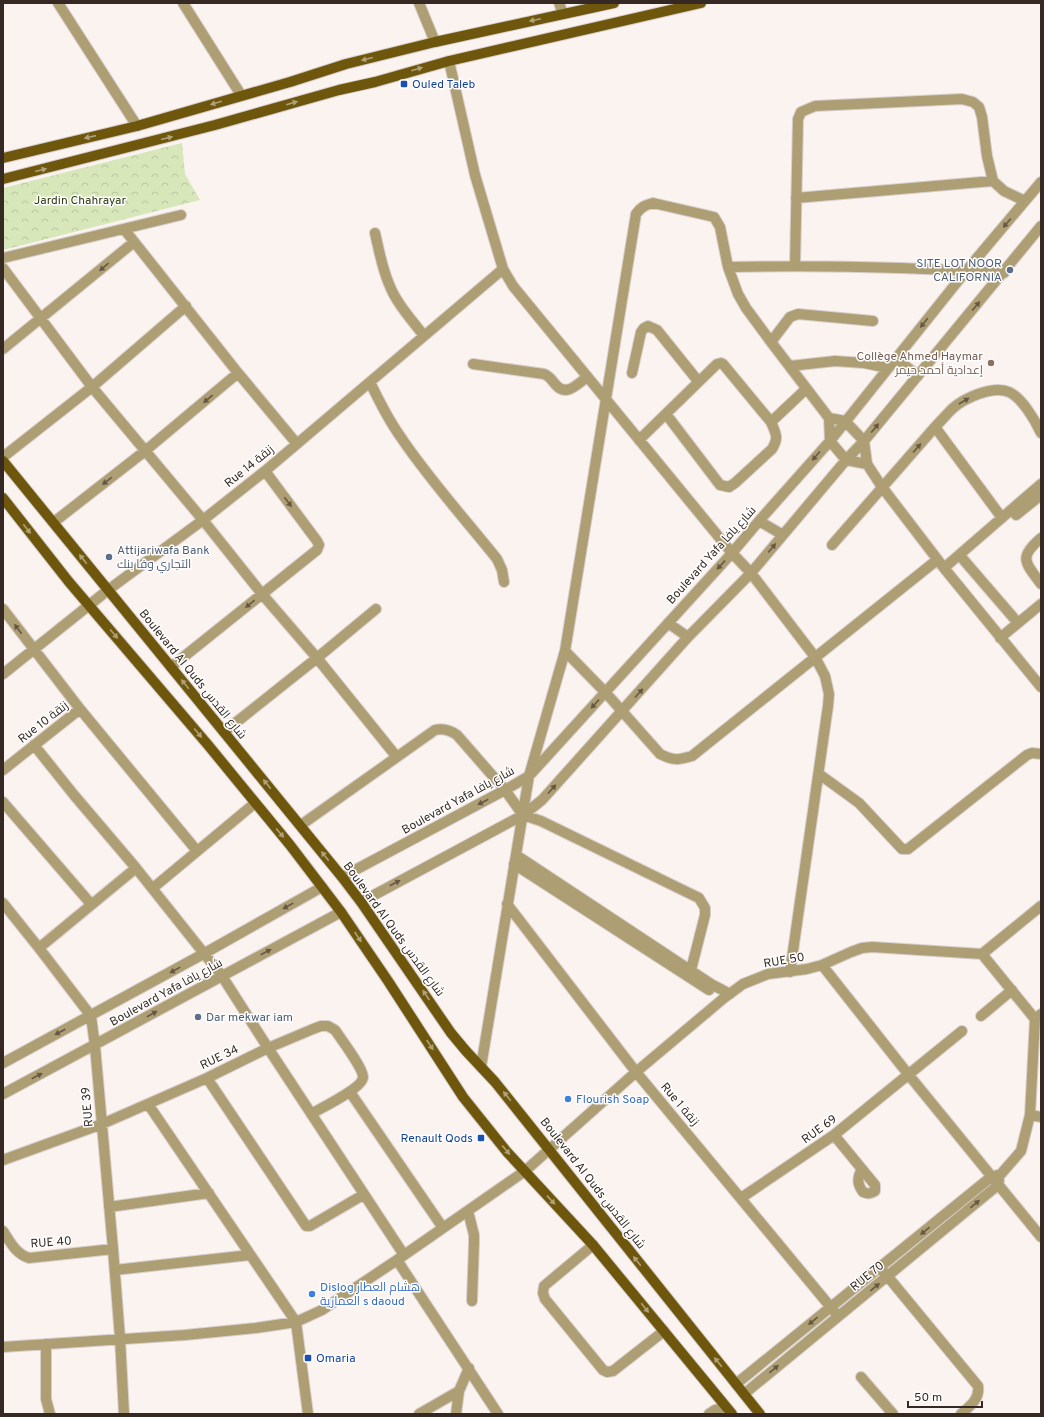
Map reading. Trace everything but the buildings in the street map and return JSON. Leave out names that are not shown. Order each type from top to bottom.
[{"type":"main road","points":[[3,158],[137,126],[290,82],[346,64],[435,42],[614,3]]},
{"type":"main road","points":[[3,180],[215,125],[449,61],[701,3]]},
{"type":"main road","name":"Boulevard Al Quds شارع القدس","points":[[3,461],[301,825],[342,877],[466,1051],[500,1088],[760,1414]]},
{"type":"main road","points":[[3,498],[69,582],[208,745],[290,845],[341,912],[388,981],[463,1097],[525,1171],[593,1244],[726,1407]]},
{"type":"street","points":[[58,3],[137,126]]},
{"type":"street","points":[[183,3],[241,95]]},
{"type":"street","points":[[419,3],[435,42]]},
{"type":"street","points":[[559,3],[563,14]]},
{"type":"street","points":[[449,61],[475,175],[503,269],[513,286],[732,553],[751,573],[815,657],[825,676],[829,694],[819,774],[790,972]]},
{"type":"street","points":[[795,266],[798,119],[801,112],[815,106],[962,99],[973,102],[979,107],[982,117],[987,156],[993,182],[1004,191],[1025,201]]},
{"type":"street","points":[[796,198],[993,182]]},
{"type":"street","name":"Boulevard Yafa شارع يافا","points":[[342,877],[529,776],[732,553],[830,441],[966,271],[1041,182]]},
{"type":"street","points":[[481,1067],[529,776],[565,651],[636,214],[641,208],[653,203],[714,217],[720,227],[728,267],[738,294],[746,308],[829,418],[830,441],[846,460],[867,464]]},
{"type":"street","points":[[3,258],[181,215]]},
{"type":"street","points":[[360,902],[523,815],[542,800],[688,637],[751,573],[846,460],[864,441],[1004,273],[1041,226]]},
{"type":"street","points":[[124,229],[238,374],[297,444]]},
{"type":"street","points":[[374,233],[384,273],[389,286],[424,336]]},
{"type":"street","points":[[3,350],[134,242]]},
{"type":"street","points":[[728,267],[795,266],[1004,273]]},
{"type":"street","points":[[3,268],[92,387],[203,520],[262,594],[317,658],[396,756]]},
{"type":"street","name":"Rue 14 زنقة","points":[[3,674],[89,604],[203,520],[265,471],[503,269]]},
{"type":"street","points":[[3,457],[92,387],[186,306]]},
{"type":"street","points":[[771,342],[785,322],[794,314],[873,321]]},
{"type":"street","points":[[632,373],[641,332],[648,326],[657,330],[698,382]]},
{"type":"street","points":[[896,358],[918,376]]},
{"type":"street","points":[[790,366],[835,361],[864,363],[888,368]]},
{"type":"street","points":[[639,440],[717,364],[721,363],[724,364],[772,422],[777,437],[776,443],[772,449],[735,484],[729,487],[720,485],[666,414]]},
{"type":"street","points":[[473,364],[544,374],[549,377],[558,388],[565,390],[572,389],[587,377]]},
{"type":"street","points":[[54,522],[145,451],[238,374]]},
{"type":"street","points":[[370,382],[383,408],[400,436],[420,464],[497,559],[502,570],[504,582]]},
{"type":"street","points":[[772,422],[806,389]]},
{"type":"street","points":[[832,545],[935,427],[953,409],[965,400],[995,390],[1009,392],[1022,402],[1041,433]]},
{"type":"street","points":[[829,418],[846,421],[864,441],[867,464],[882,487],[937,560],[1041,686]]},
{"type":"street","points":[[935,427],[1002,518]]},
{"type":"street","points":[[171,667],[317,550],[319,545],[317,541],[265,471]]},
{"type":"street","points":[[945,569],[1041,484]]},
{"type":"street","points":[[945,569],[1039,500]]},
{"type":"street","points":[[759,521],[783,535]]},
{"type":"street","points":[[1041,538],[1028,550],[1026,557],[1028,565],[1041,584]]},
{"type":"street","points":[[962,558],[1018,623]]},
{"type":"street","points":[[565,651],[606,693],[660,754],[670,759],[679,760],[692,756],[937,560]]},
{"type":"street","points":[[1000,638],[1041,604]]},
{"type":"street","points":[[3,609],[33,650],[80,709],[197,851]]},
{"type":"street","points":[[224,732],[376,609]]},
{"type":"street","points":[[668,623],[688,637]]},
{"type":"street","name":"Rue 10 زنقة","points":[[3,770],[80,709]]},
{"type":"street","points":[[301,825],[396,756],[435,730],[451,730],[505,790],[523,815],[541,821],[699,898],[704,908],[705,916],[691,970]]},
{"type":"street","points":[[34,745],[136,868],[222,976],[363,1195],[400,1258],[498,1414]]},
{"type":"street","points":[[819,774],[859,803],[902,849],[908,849],[1027,755],[1032,753],[1041,754]]},
{"type":"street","points":[[3,802],[91,904]]},
{"type":"street","points":[[152,888],[255,803]]},
{"type":"street","points":[[515,860],[691,970],[727,996]]},
{"type":"street","points":[[515,860],[727,996]]},
{"type":"street","points":[[39,948],[136,868]]},
{"type":"street","name":"Boulevard Yafa شارع يافا","points":[[3,1063],[205,953],[322,887]]},
{"type":"street","name":"RUE 39","points":[[3,903],[90,1016],[102,1124],[113,1249],[124,1414]]},
{"type":"street","name":"Rue 1 زنقة","points":[[507,904],[636,1072],[838,1316]]},
{"type":"street","points":[[1038,1017],[1012,990],[982,954],[1041,906]]},
{"type":"street","name":"Boulevard Yafa شارع يافا","points":[[3,1094],[341,912]]},
{"type":"street","name":"RUE 50","points":[[3,1347],[120,1338],[185,1335],[256,1328],[296,1322],[322,1310],[525,1171],[636,1072],[743,984],[768,974],[807,970],[851,952],[872,946],[982,954]]},
{"type":"street","points":[[822,965],[908,1074],[996,1175],[998,1185],[1041,1237]]},
{"type":"street","points":[[981,1016],[1012,990]]},
{"type":"street","name":"RUE 70","points":[[736,1384],[996,1175],[1021,1151],[1030,1115],[1033,1051],[1038,1017]]},
{"type":"street","name":"RUE 34","points":[[3,1160],[102,1124],[207,1078],[268,1048],[313,1029],[328,1026],[335,1030],[361,1070],[363,1079],[362,1082],[350,1092],[311,1114]]},
{"type":"street","name":"RUE 69","points":[[741,1198],[834,1135],[962,1031]]},
{"type":"street","points":[[1033,1051],[1041,1062]]},
{"type":"street","points":[[207,1078],[306,1226],[310,1226],[363,1195]]},
{"type":"street","points":[[350,1092],[443,1228]]},
{"type":"street","points":[[148,1104],[296,1322],[308,1414]]},
{"type":"street","points":[[1030,1115],[1041,1117]]},
{"type":"street","points":[[834,1135],[862,1169]]},
{"type":"street","name":"RUE 70","points":[[744,1394],[998,1185]]},
{"type":"street","points":[[109,1207],[209,1194]]},
{"type":"street","points":[[468,1211],[474,1239],[472,1301]]},
{"type":"street","name":"RUE 40","points":[[3,1232],[22,1256],[29,1258],[113,1249]]},
{"type":"street","points":[[593,1244],[544,1286],[543,1293],[545,1299],[603,1370],[607,1372],[613,1371],[664,1331]]},
{"type":"street","points":[[114,1270],[250,1255]]},
{"type":"street","points":[[880,1267],[978,1386],[979,1392],[976,1401],[962,1414]]},
{"type":"street","points":[[46,1344],[46,1399],[50,1414]]},
{"type":"street","points":[[456,1414],[460,1391],[469,1368]]},
{"type":"street","points":[[861,1377],[893,1414]]},
{"type":"street","points":[[419,1414],[460,1391]]},
{"type":"street","points":[[712,1412],[726,1407]]},
{"type":"green space","name":"Jardin Chahrayar","points":[[182,143],[185,174],[200,200],[3,250],[3,188]]},
{"type":"place","name":"Ouled Taleb","points":[[404,84]]},
{"type":"place","name":"SITE LOT NOOR CALIFORNIA","points":[[1010,270]]},
{"type":"place","name":"Collège Ahmed Haymar إعدادية أحمد حيمر","points":[[991,363]]},
{"type":"place","name":"Attijariwafa Bank التجاري وفا بنك","points":[[109,557]]},
{"type":"place","name":"Dar mekwar iam","points":[[198,1017]]},
{"type":"place","name":"Flourish Soap","points":[[568,1099]]},
{"type":"place","name":"Renault Qods","points":[[481,1138]]},
{"type":"place","name":"Dislog هشام العطار العمارية s daoud","points":[[312,1294]]},
{"type":"place","name":"Omaria","points":[[308,1358]]}]
